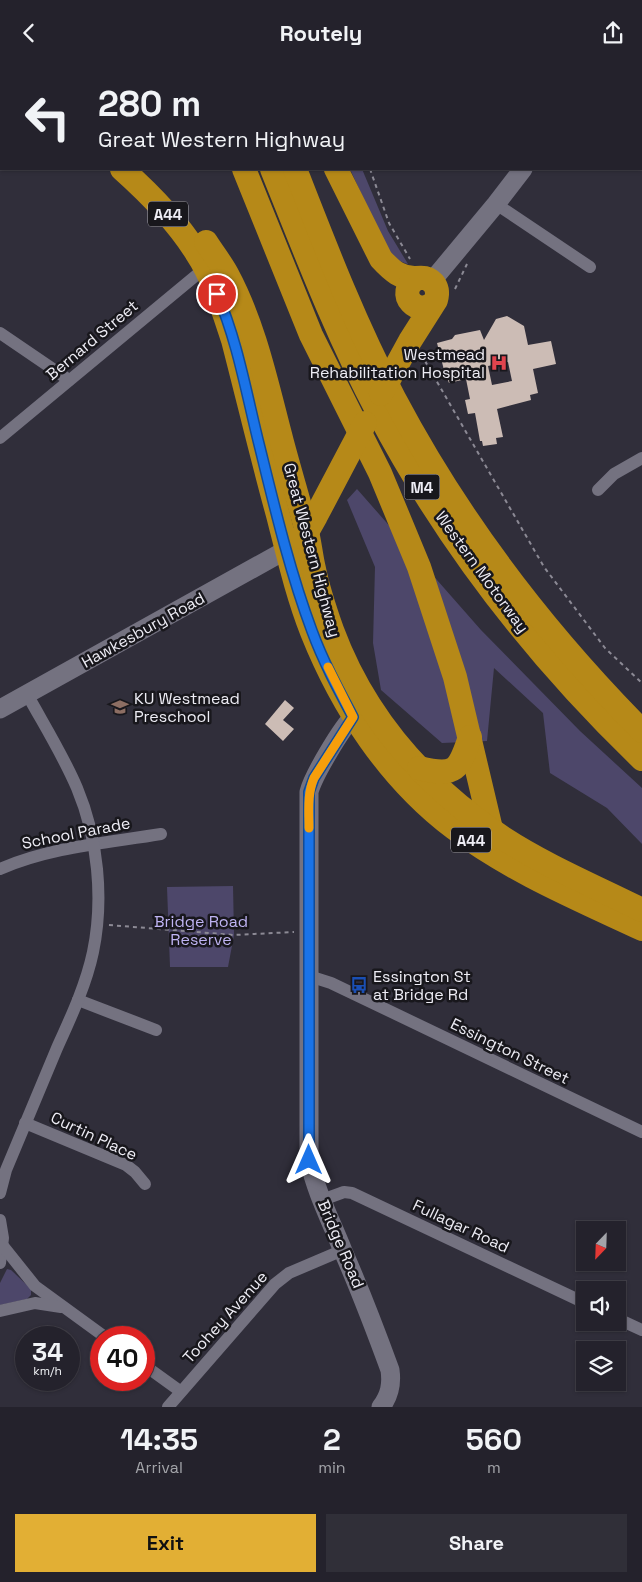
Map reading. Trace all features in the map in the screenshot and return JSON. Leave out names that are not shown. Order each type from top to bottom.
[{"type":"highway","name":"Great Western Highway","points":[[123,170],[160,204],[197,253],[205,268],[221,304],[233,340],[286,550],[312,631],[331,675],[360,711],[398,775],[452,827],[505,861],[557,889],[642,929]]},
{"type":"highway","name":"Great Western Highway","points":[[145,170],[182,207],[226,273],[244,309],[307,532],[314,569],[332,630],[360,711],[393,740],[460,807],[490,829],[532,855],[642,910]]},
{"type":"highway","name":"M4","points":[[244,170],[310,335],[380,473],[416,559],[455,677],[470,737]]},
{"type":"highway","name":"Western Motorway","points":[[272,170],[347,350],[378,411],[428,497],[468,557],[530,638],[583,699],[642,759]]},
{"type":"highway","name":"Western Motorway","points":[[295,170],[333,265],[376,361],[395,399],[441,479],[499,564],[553,635],[642,731]]},
{"type":"highway","points":[[286,550],[307,532],[340,471],[415,347],[426,286],[399,275],[381,259],[336,170]]},
{"type":"highway","points":[[279,432],[288,447],[296,475],[304,481],[321,483],[334,477],[340,471]]},
{"type":"highway","points":[[419,768],[436,773],[448,772],[462,760],[470,737]]},
{"type":"highway","points":[[470,737],[490,829],[508,854],[547,880],[557,889]]},
{"type":"street","points":[[426,286],[496,204],[522,170]]},
{"type":"street","points":[[496,204],[590,267]]},
{"type":"street","name":"Bernard Street","points":[[0,438],[205,268]]},
{"type":"street","points":[[0,333],[69,380]]},
{"type":"street","points":[[598,490],[614,474],[642,458]]},
{"type":"street","name":"Hawkesbury Road","points":[[0,709],[286,550]]},
{"type":"street","points":[[0,1193],[6,1170],[78,1000],[93,952],[97,924],[97,871],[88,819],[78,789],[26,694]]},
{"type":"street","name":"Bridge Road","points":[[360,711],[314,778],[309,792],[309,1160],[322,1200],[390,1369],[392,1380],[390,1391],[381,1407]]},
{"type":"street","name":"School Parade","points":[[0,869],[30,857],[160,833]]},
{"type":"street","name":"Essington Street","points":[[309,976],[331,983],[642,1132]]},
{"type":"street","points":[[78,1000],[156,1030]]},
{"type":"street","name":"Curtin Place","points":[[25,1123],[126,1165],[136,1172],[145,1184]]},
{"type":"street","name":"Fullagar Road","points":[[322,1200],[344,1192],[352,1193],[576,1299]]},
{"type":"street","points":[[0,1220],[3,1245],[0,1263]]},
{"type":"street","points":[[3,1245],[29,1279],[90,1326]]},
{"type":"street","name":"Toohey Avenue","points":[[168,1407],[275,1284],[289,1273],[343,1251]]},
{"type":"street","points":[[0,1311],[35,1303],[64,1308]]},
{"type":"street","points":[[626,1323],[642,1330]]},
{"type":"street","points":[[155,1373],[180,1391]]},
{"type":"path","points":[[370,170],[389,223],[426,286],[467,264],[454,254]]},
{"type":"path","points":[[415,347],[544,567],[606,648],[642,683]]},
{"type":"path","points":[[97,924],[234,935],[295,932]]},
{"type":"green space","points":[[350,170],[362,170],[388,231],[408,264],[394,257],[384,244]]},
{"type":"green space","points":[[357,489],[481,630],[580,731],[642,788],[642,844],[607,808],[550,773],[543,713],[494,668],[487,741],[442,743],[381,690],[373,643],[375,567],[347,500]]},
{"type":"green space","name":"Bridge Road Reserve","points":[[233,886],[234,935],[228,967],[170,967],[167,887]]},
{"type":"green space","points":[[7,1269],[11,1270],[31,1289],[31,1295],[27,1299],[0,1305],[0,1283]]},
{"type":"building","points":[[507,316],[524,326],[528,345],[551,341],[556,364],[533,369],[538,393],[530,395],[531,400],[497,409],[503,437],[496,438],[497,444],[483,446],[482,441],[480,441],[475,413],[468,414],[465,400],[470,399],[466,379],[449,383],[437,343],[452,339],[455,335],[480,330],[484,340],[496,319]],"holes":[[[508,362],[512,381],[492,385],[488,366]]]},
{"type":"building","points":[[285,700],[294,708],[283,720],[294,729],[283,741],[265,724]]},
{"type":"slow traffic","points":[[309,828],[309,792],[314,778],[353,717],[328,667]]},
{"type":"place","name":"Westmead Rehabilitation Hospital","points":[[499,363]]},
{"type":"place","name":"KU Westmead Preschool","points":[[120,707]]},
{"type":"place","name":"Essington St at Bridge Rd","points":[[359,985]]},
{"type":"route","points":[[217,294],[233,340],[286,550],[312,631],[331,675],[353,717],[314,778],[309,792],[309,1160]]}]
